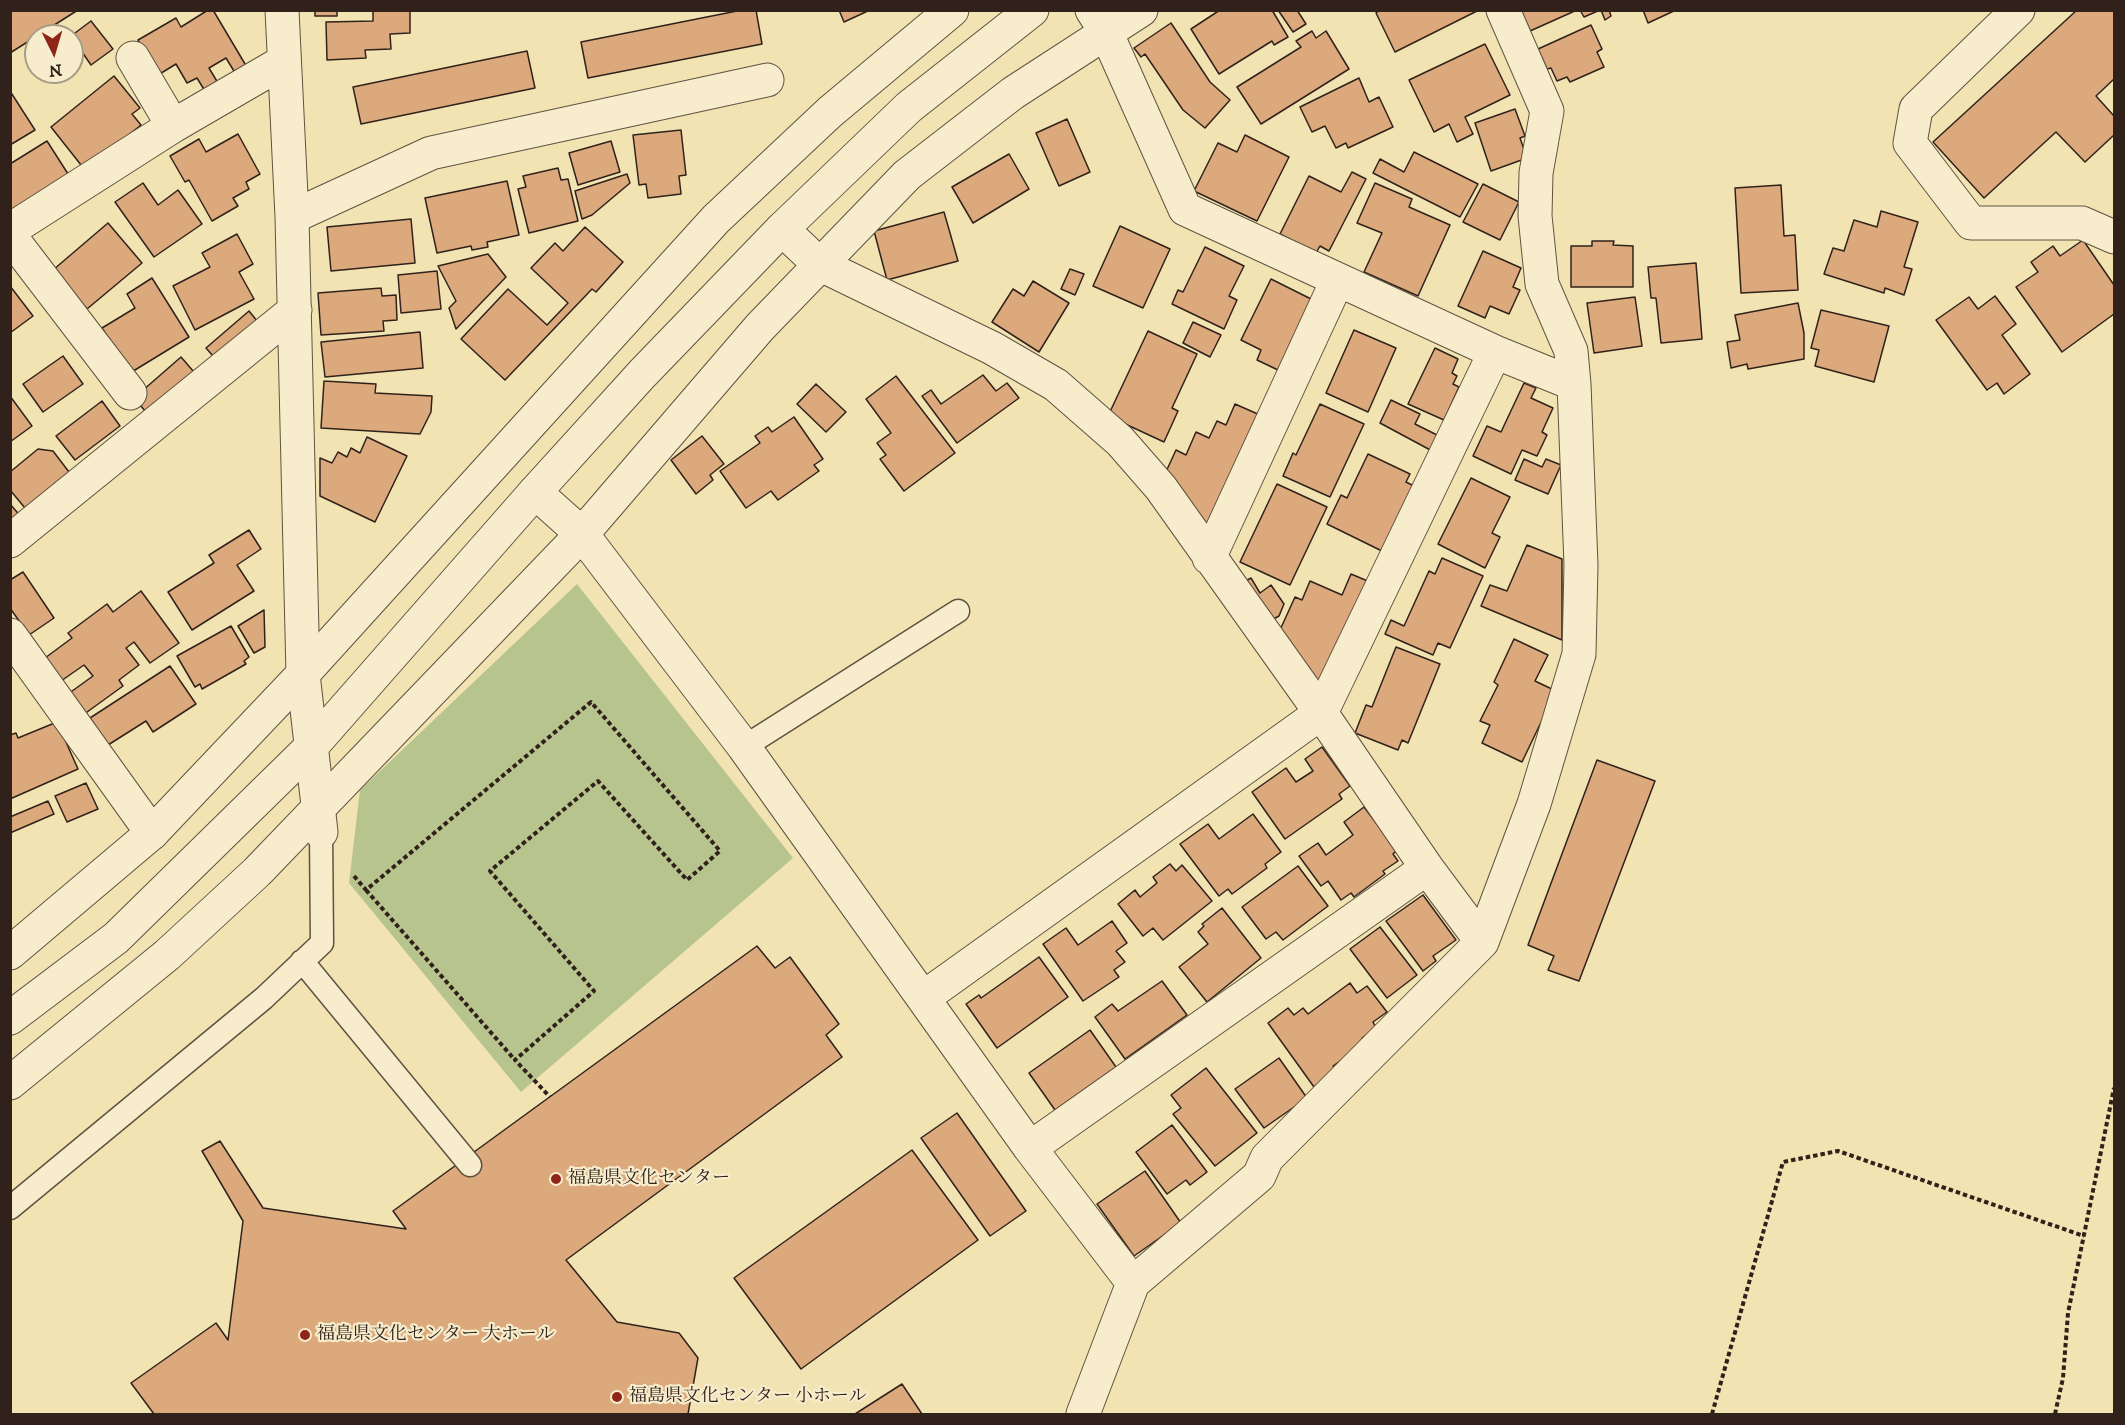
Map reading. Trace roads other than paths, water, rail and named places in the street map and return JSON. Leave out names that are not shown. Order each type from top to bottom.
[{"type":"street","points":[[282,10],[295,310],[303,674],[321,832]]},
{"type":"street","points":[[10,953],[152,833],[303,674],[716,219],[830,112],[952,10]]},
{"type":"street","points":[[10,1018],[116,938],[311,747],[642,374],[782,229],[909,107],[1032,10]]},
{"type":"street","points":[[10,1083],[167,956],[257,872],[582,534],[737,352],[819,264],[907,175],[1013,93],[1052,70],[1099,21],[1141,10]]},
{"type":"street","points":[[1083,1414],[1134,1282],[1259,1176],[1268,1158],[1482,942],[1534,804],[1579,654],[1581,565],[1574,384],[1570,351],[1542,284],[1535,216],[1536,173],[1548,111],[1503,10]]},
{"type":"street","points":[[2018,10],[1916,108],[1910,143],[1971,223],[2082,223],[2115,237]]},
{"type":"street","points":[[1099,21],[1185,209],[1337,281],[1495,352],[1574,384]]},
{"type":"street","points":[[133,58],[173,126]]},
{"type":"street","points":[[10,230],[173,126],[283,62]]},
{"type":"street","points":[[292,217],[431,153],[767,80]]},
{"type":"street","points":[[782,229],[819,264],[992,348],[1056,385],[1120,441],[1161,488],[1321,713],[1426,868],[1482,942]]},
{"type":"street","points":[[10,236],[130,393]]},
{"type":"street","points":[[1209,558],[1337,281]]},
{"type":"street","points":[[10,541],[295,310]]},
{"type":"street","points":[[923,998],[1321,713],[1495,352]]},
{"type":"street","points":[[535,492],[582,534],[744,747],[1030,1148],[1134,1282]]},
{"type":"street","points":[[10,635],[152,833]]},
{"type":"street","points":[[1030,1148],[1426,868]]},
{"type":"lane","points":[[744,747],[958,610]]},
{"type":"lane","points":[[10,1208],[264,998],[321,943],[321,832]]},
{"type":"lane","points":[[302,961],[470,1165]]},
{"type":"place","name":"福島県文化センター","points":[[556,1179]]},
{"type":"place","name":"福島県文化センター 大ホール","points":[[305,1335]]},
{"type":"place","name":"福島県文化センター 小ホール","points":[[617,1397]]}]
